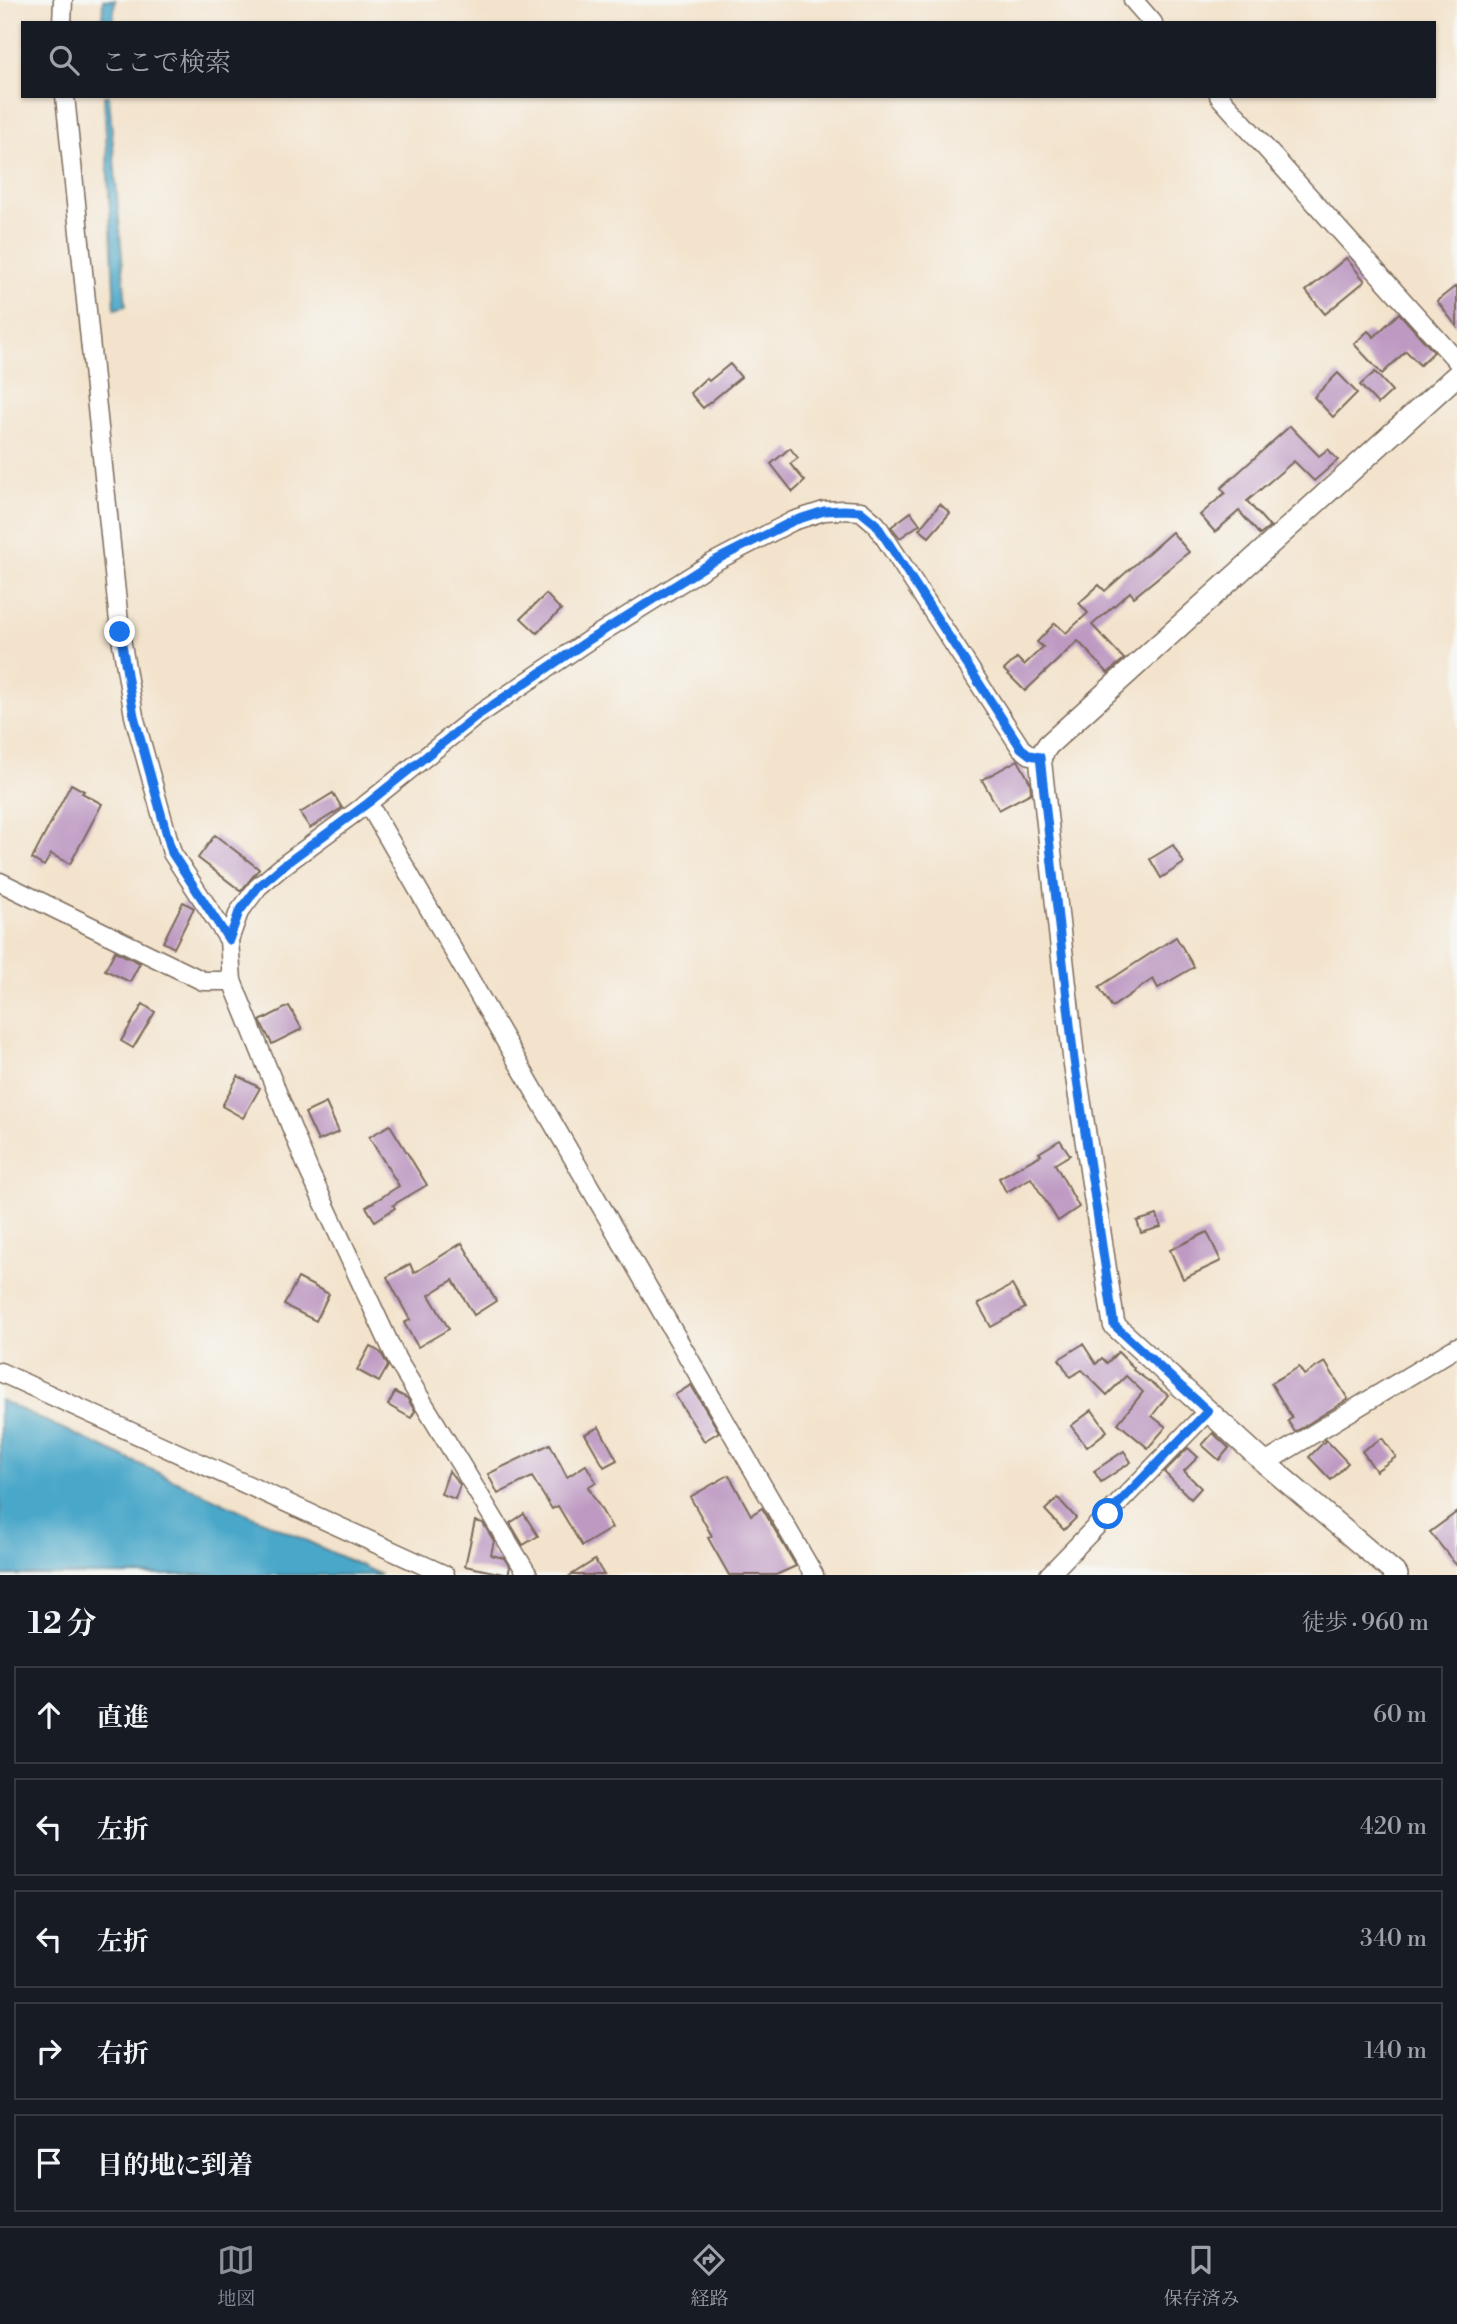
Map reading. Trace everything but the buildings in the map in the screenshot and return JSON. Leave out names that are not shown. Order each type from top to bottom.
[{"type":"street","points":[[62,21],[63,0]]},
{"type":"street","points":[[1133,0],[1151,21]]},
{"type":"street","points":[[65,98],[118,620],[134,716],[172,853],[229,940]]},
{"type":"street","points":[[1222,98],[1457,361]]},
{"type":"street","points":[[1396,1575],[1265,1463],[1114,1325],[1074,1060],[1040,757],[1048,745],[1457,375]]},
{"type":"street","points":[[528,1575],[397,1360],[309,1171],[232,981],[229,940],[239,912],[258,887],[475,717],[712,562],[793,521],[824,511],[860,511],[876,524],[1021,748],[1030,755],[1040,757]]},
{"type":"street","points":[[368,803],[814,1575]]},
{"type":"street","points":[[0,882],[203,981],[232,981]]},
{"type":"street","points":[[1265,1463],[1457,1347]]},
{"type":"street","points":[[0,1372],[445,1575]]},
{"type":"street","points":[[1049,1575],[1208,1411]]},
{"type":"water","points":[[103,0],[115,0],[113,21],[102,21]]},
{"type":"water","points":[[104,98],[109,98],[126,306],[115,309]]},
{"type":"water","points":[[0,1400],[381,1575],[0,1575]]},
{"type":"route","points":[[120,632],[134,716],[172,853],[229,940],[239,912],[258,887],[284,865],[368,803],[475,717],[589,640],[712,562],[793,521],[824,511],[844,510],[860,511],[876,524],[1021,748],[1030,755],[1040,757],[1074,1060],[1114,1325],[1208,1411],[1108,1514]]}]
